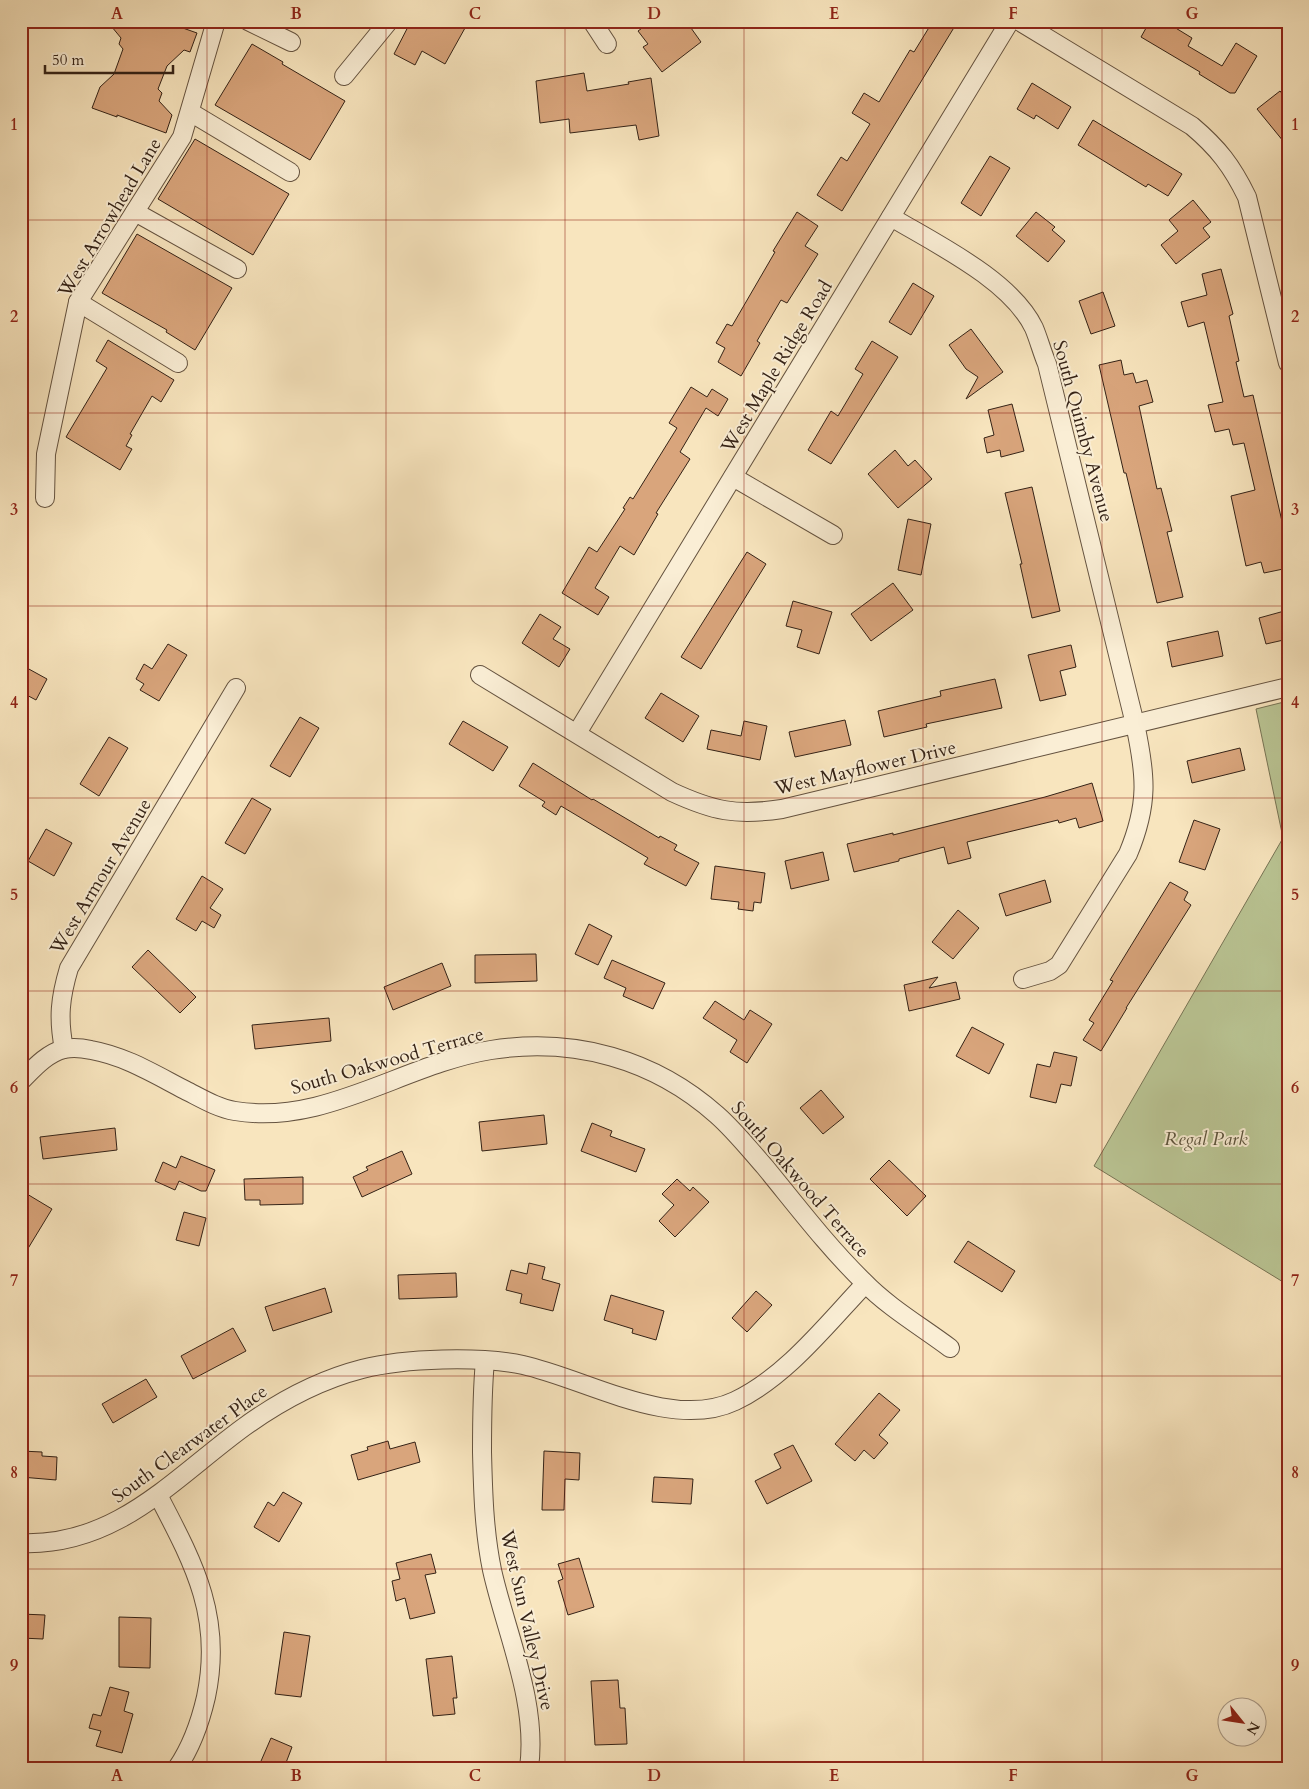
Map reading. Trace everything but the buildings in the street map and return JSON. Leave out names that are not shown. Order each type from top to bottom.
[{"type":"street","points":[[248,21],[291,42]]},
{"type":"street","points":[[344,76],[389,21]]},
{"type":"street","points":[[592,21],[607,44]]},
{"type":"street","name":"West Maple Ridge Road","points":[[577,733],[1010,21]]},
{"type":"street","points":[[1019,21],[1192,126],[1212,143],[1227,160],[1247,196],[1288,363]]},
{"type":"street","name":"West Arrowhead Lane","points":[[46,498],[46,454],[78,302],[182,138],[212,22]]},
{"type":"street","points":[[190,112],[290,172]]},
{"type":"street","points":[[135,212],[237,269]]},
{"type":"street","name":"South Quimby Avenue","points":[[892,217],[997,283],[1016,302],[1034,328],[1047,364],[1143,763],[1145,783],[1142,808],[1136,834],[1128,854],[1059,965],[1050,972],[1023,979]]},
{"type":"street","points":[[78,302],[178,363]]},
{"type":"street","points":[[734,477],[832,535]]},
{"type":"street","name":"West Mayflower Drive","points":[[480,675],[672,792],[716,810],[741,813],[782,809],[1288,686]]},
{"type":"street","name":"West Armour Avenue","points":[[64,1049],[60,1030],[59,1010],[62,990],[69,968],[236,688]]},
{"type":"street","name":"South Oakwood Terrace","points":[[64,1049],[78,1048],[105,1053],[132,1062],[211,1104],[234,1111],[262,1112],[280,1112],[315,1107],[453,1059],[488,1051],[515,1047],[548,1046],[599,1052],[662,1077],[716,1114],[751,1151],[865,1284],[950,1348]]},
{"type":"street","points":[[21,1081],[48,1056],[64,1049]]},
{"type":"street","name":"South Clearwater Place","points":[[21,1543],[49,1542],[115,1523],[158,1495],[243,1427],[286,1398],[326,1380],[363,1368],[416,1361],[485,1361],[534,1368],[649,1405],[685,1410],[704,1410],[718,1407],[750,1393],[775,1375],[865,1284]]},
{"type":"street","name":"West Sun Valley Drive","points":[[485,1361],[482,1403],[485,1533],[492,1571],[527,1708],[530,1732],[529,1768]]},
{"type":"street","points":[[158,1495],[197,1572],[208,1609],[212,1638],[212,1662],[202,1718],[177,1768]]},
{"type":"green space","name":"Regal Park","points":[[1288,701],[1288,1285],[1094,1166],[1283,838],[1256,709]]}]
